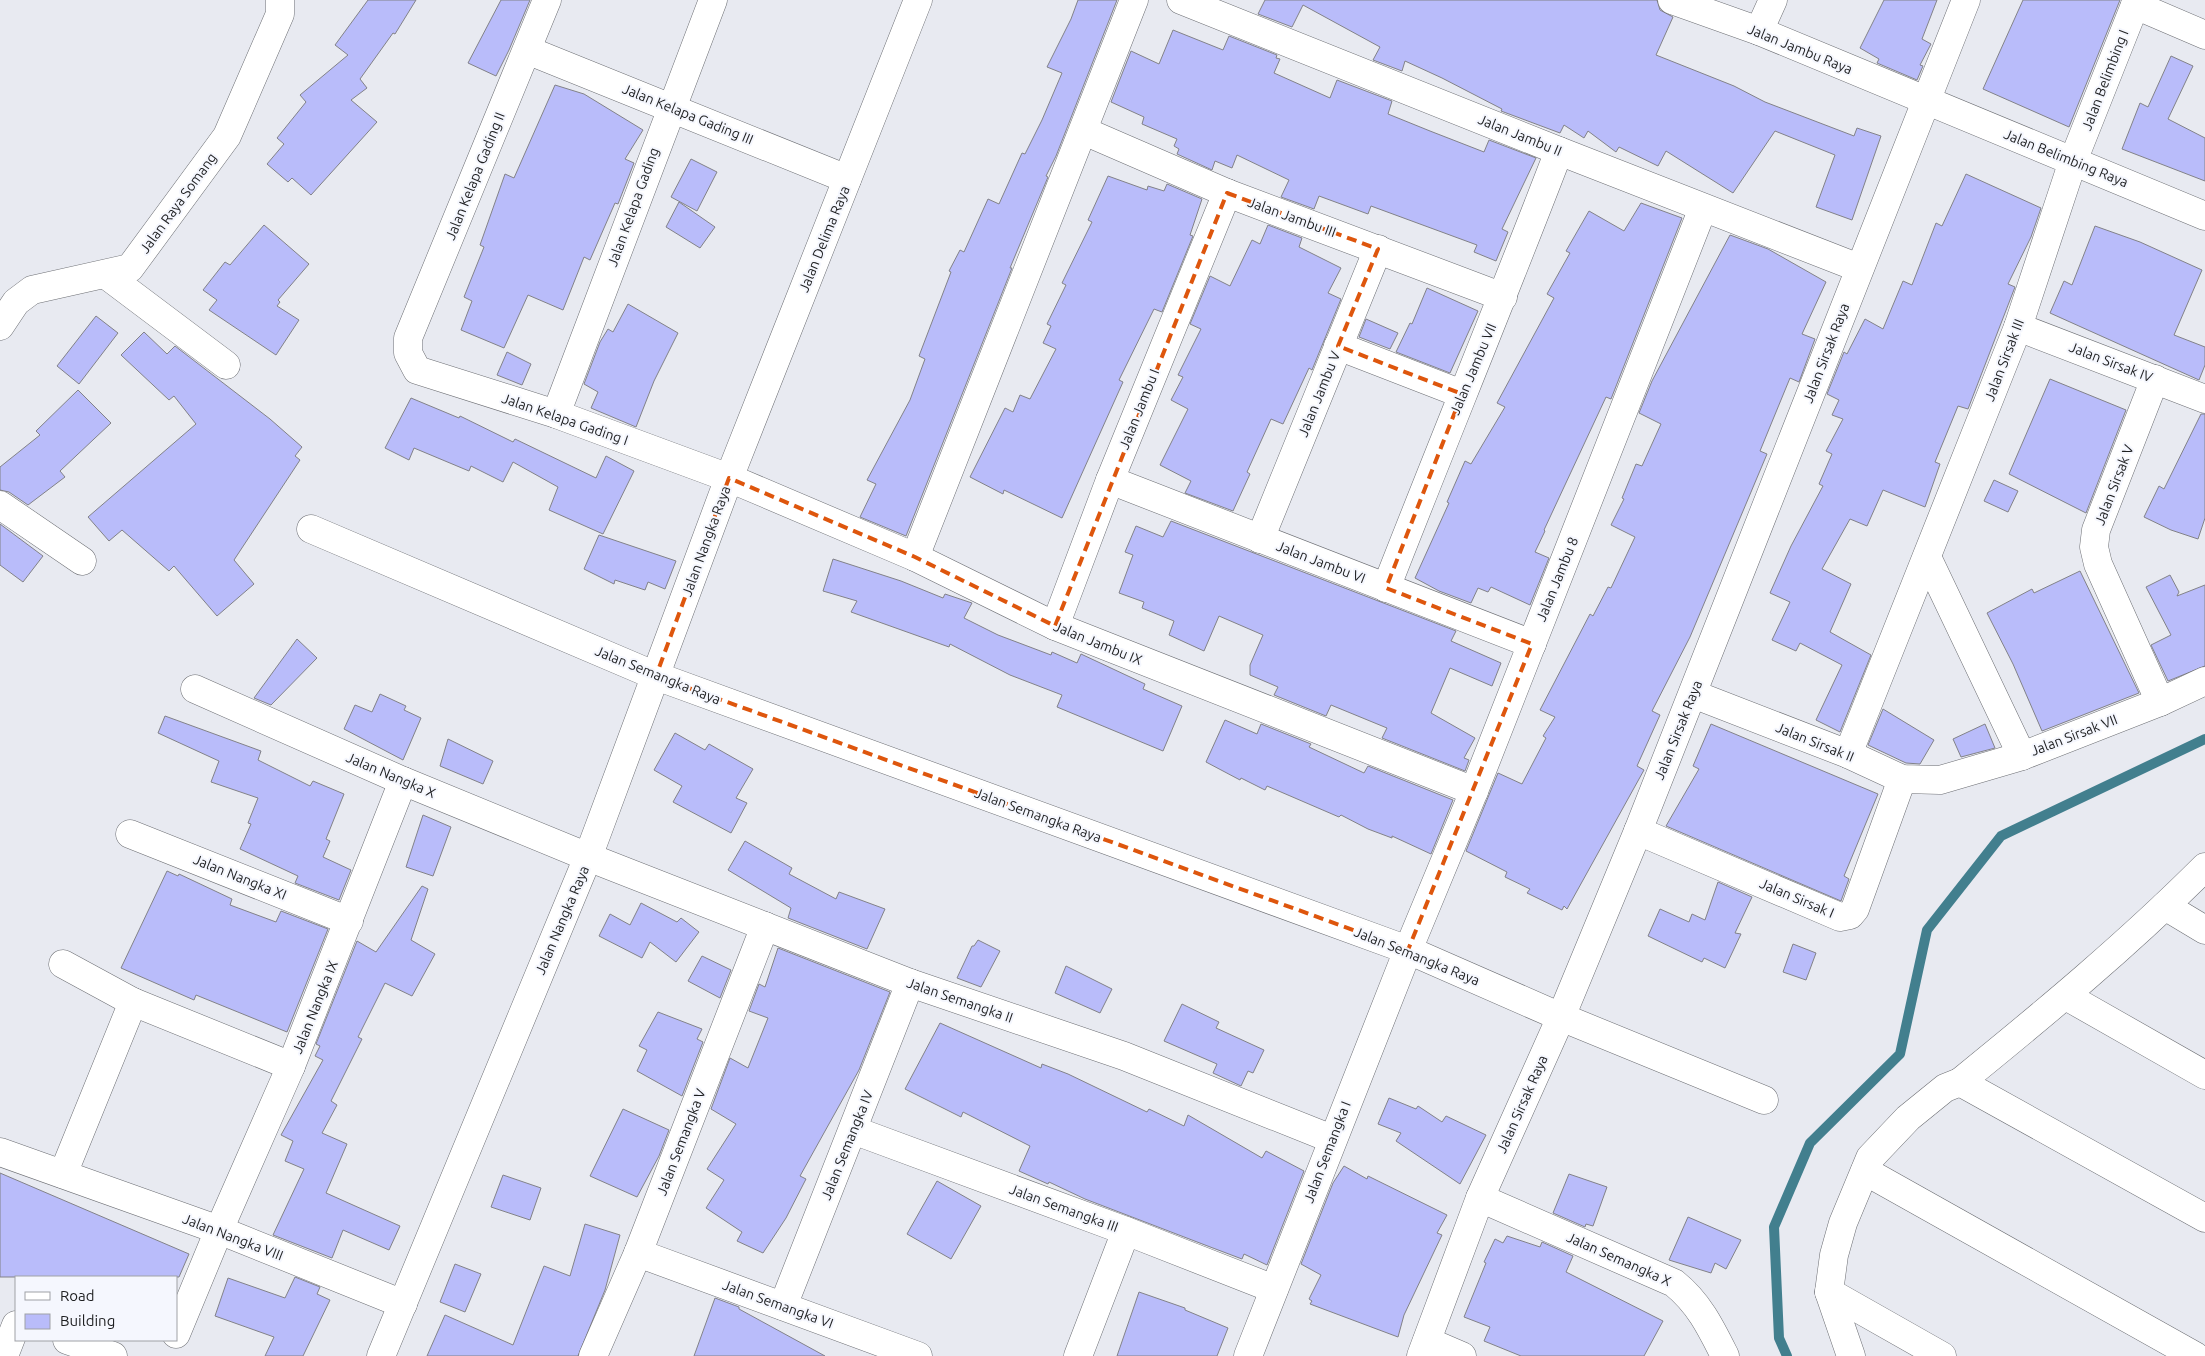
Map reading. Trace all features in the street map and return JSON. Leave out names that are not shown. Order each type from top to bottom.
[{"type":"street","name":"Jalan Raya Somang","points":[[0,326],[16,302],[32,290],[130,268],[227,136],[280,14],[280,0]]},
{"type":"street","name":"Jalan Kelapa Gading II","points":[[408,353],[408,338],[546,0]]},
{"type":"street","name":"Jalan Kelapa Gading","points":[[556,414],[670,107],[713,0]]},
{"type":"street","name":"Jalan Delima Raya","points":[[729,478],[918,0]]},
{"type":"street","points":[[916,557],[1134,0]]},
{"type":"street","name":"Jalan Jambu II","points":[[1181,0],[1558,151],[1859,268]]},
{"type":"street","name":"Jalan Jambu Raya","points":[[1672,0],[1759,31],[1927,101]]},
{"type":"street","points":[[1759,31],[1773,0]]},
{"type":"street","name":"Jalan Sirsak Raya","points":[[1424,1348],[1480,1198],[1561,1016],[1638,831],[1966,0]]},
{"type":"street","points":[[2136,3],[2205,35]]},
{"type":"street","name":"Jalan Belimbing I","points":[[2073,161],[2136,3]]},
{"type":"street","name":"Jalan Kelapa Gading III","points":[[527,50],[847,179]]},
{"type":"street","name":"Jalan Belimbing Raya","points":[[1927,101],[2205,216]]},
{"type":"street","name":"Jalan Jambu III","points":[[1084,130],[1227,193],[1503,297]]},
{"type":"street","name":"Jalan Jambu VII","points":[[1386,588],[1462,394],[1503,297],[1558,151]]},
{"type":"street","name":"Jalan Sirsak III","points":[[1848,754],[2018,327],[2073,161]]},
{"type":"street","name":"Jalan Jambu I","points":[[1055,626],[1110,480],[1227,193]]},
{"type":"street","name":"Jalan Jambu 8","points":[[1408,950],[1474,791],[1703,208]]},
{"type":"street","name":"Jalan Jambu V","points":[[1260,539],[1378,249]]},
{"type":"street","points":[[106,274],[226,365]]},
{"type":"street","name":"Jalan Sirsak IV","points":[[2018,327],[2205,399]]},
{"type":"street","points":[[1338,346],[1462,394]]},
{"type":"street","name":"Jalan Kelapa Gading I","points":[[408,353],[417,370],[556,414],[729,478]]},
{"type":"street","name":"Jalan Sirsak V","points":[[2155,379],[2096,530],[2094,547],[2098,564],[2160,702]]},
{"type":"street","name":"Jalan Jambu IX","points":[[729,478],[916,557],[1055,626],[1474,791]]},
{"type":"street","name":"Jalan Nangka Raya","points":[[381,1356],[588,858],[729,478]]},
{"type":"street","name":"Jalan Jambu VI","points":[[1110,480],[1532,644]]},
{"type":"street","points":[[0,505],[82,562]]},
{"type":"street","name":"Jalan Semangka Raya","points":[[311,529],[656,676],[1408,950],[1764,1100]]},
{"type":"street","points":[[1927,556],[2022,756]]},
{"type":"street","name":"Jalan Sirsak VII","points":[[1940,780],[2022,756],[2160,702],[2205,681]]},
{"type":"street","name":"Jalan Nangka X","points":[[195,689],[403,781],[588,858]]},
{"type":"street","name":"Jalan Sirsak II","points":[[1693,694],[1848,754],[1902,780],[1940,780]]},
{"type":"street","name":"Jalan Sirsak I","points":[[1638,831],[1840,917],[1850,915],[1855,909],[1902,780]]},
{"type":"street","name":"Jalan Nangka IX","points":[[178,1329],[291,1066],[403,781]]},
{"type":"street","name":"Jalan Nangka XI","points":[[130,834],[349,921]]},
{"type":"street","name":"Jalan Semangka II","points":[[588,858],[910,983],[1124,1056],[1332,1139]]},
{"type":"street","points":[[1851,1356],[1829,1292],[1834,1255],[1843,1222],[1870,1158],[1908,1118],[1946,1088],[1960,1082],[2066,996],[2205,867]]},
{"type":"street","points":[[2165,906],[2205,930]]},
{"type":"street","name":"Jalan Semangka V","points":[[593,1356],[638,1253],[765,926]]},
{"type":"street","name":"Jalan Semangka I","points":[[1248,1356],[1408,950]]},
{"type":"street","points":[[63,964],[133,1002],[291,1066]]},
{"type":"street","name":"Jalan Semangka IV","points":[[783,1306],[910,983]]},
{"type":"street","points":[[2066,996],[2205,1075]]},
{"type":"street","points":[[63,1174],[133,1002]]},
{"type":"street","points":[[1960,1082],[2205,1218]]},
{"type":"street","name":"Jalan Semangka III","points":[[853,1130],[1126,1231],[1274,1290]]},
{"type":"street","name":"Jalan Nangka VIII","points":[[0,1152],[219,1230],[403,1304]]},
{"type":"street","points":[[1865,1171],[2195,1356]]},
{"type":"street","name":"Jalan Semangka X","points":[[1480,1198],[1674,1283],[1691,1296],[1701,1310],[1725,1356]]},
{"type":"street","points":[[1078,1356],[1126,1231]]},
{"type":"street","name":"Jalan Semangka VI","points":[[638,1253],[918,1356]]},
{"type":"street","points":[[1829,1292],[1942,1356]]},
{"type":"street","points":[[0,1315],[15,1322]]},
{"type":"street","points":[[4,1356],[15,1326]]},
{"type":"street","points":[[70,1341],[113,1356]]},
{"type":"street","points":[[167,1356],[174,1341]]},
{"type":"street","points":[[1424,1348],[1462,1356]]},
{"type":"highlighted area","points":[[1227,193],[1378,249],[1338,346],[1462,394],[1386,588],[1532,644],[1408,950],[656,676],[729,478],[915,557],[1055,626]]},
{"type":"building","points":[[368,0],[416,0],[395,34],[393,33],[360,79],[367,88],[351,100],[377,122],[311,195],[292,178],[288,182],[267,164],[284,144],[277,138],[306,102],[300,95],[348,55],[335,45]]},
{"type":"building","points":[[501,0],[530,0],[496,76],[468,63]]},
{"type":"building","points":[[1078,0],[1117,0],[1056,156],[1046,176],[1048,177],[1010,268],[1012,268],[906,536],[860,517],[876,484],[867,480],[910,400],[925,359],[919,356],[951,272],[949,271],[960,250],[964,252],[988,199],[999,204],[1022,153],[1025,154],[1042,120],[1062,73],[1047,67],[1071,19]]},
{"type":"building","points":[[1265,0],[1657,0],[1660,10],[1673,17],[1656,55],[1734,86],[1765,102],[1854,136],[1857,128],[1881,136],[1852,220],[1816,207],[1835,155],[1775,131],[1733,193],[1666,151],[1658,166],[1619,147],[1616,152],[1588,131],[1584,138],[1564,125],[1560,133],[1501,111],[1502,109],[1405,61],[1402,71],[1373,60],[1380,47],[1303,5],[1292,27],[1258,14]]},
{"type":"building","points":[[1884,0],[1937,0],[1922,39],[1931,44],[1920,65],[1923,66],[1917,80],[1877,63],[1879,59],[1860,48]]},
{"type":"building","points":[[2023,0],[2120,0],[2069,127],[1983,89]]},
{"type":"building","points":[[1173,30],[1223,50],[1229,36],[1277,55],[1276,58],[1280,59],[1274,73],[1330,98],[1337,80],[1392,101],[1388,114],[1430,131],[1484,152],[1489,140],[1536,158],[1502,229],[1508,232],[1496,261],[1474,252],[1477,245],[1371,206],[1368,214],[1319,196],[1314,209],[1281,197],[1289,180],[1237,155],[1232,168],[1215,161],[1212,170],[1177,154],[1179,149],[1174,146],[1177,139],[1142,124],[1144,117],[1111,102],[1131,51],[1159,64]]},
{"type":"building","points":[[2171,56],[2193,66],[2168,119],[2205,138],[2205,181],[2122,149],[2140,103],[2148,107]]},
{"type":"building","points":[[555,85],[584,94],[643,130],[625,159],[634,163],[618,204],[615,203],[590,260],[584,257],[563,310],[528,295],[504,348],[461,330],[472,301],[464,297],[484,247],[480,245],[505,174],[514,178]]},
{"type":"building","points":[[691,159],[717,172],[697,211],[671,197]]},
{"type":"building","points":[[1966,174],[2041,208],[2031,237],[2008,284],[2015,287],[1968,409],[1958,406],[1935,462],[1940,464],[1925,507],[1883,490],[1867,526],[1850,519],[1822,569],[1851,584],[1830,632],[1871,655],[1840,732],[1816,720],[1842,665],[1800,643],[1796,651],[1772,640],[1790,602],[1770,593],[1791,546],[1823,486],[1819,484],[1832,454],[1826,451],[1843,419],[1832,415],[1839,400],[1827,394],[1844,352],[1847,354],[1865,319],[1883,329],[1903,281],[1912,285],[1936,223],[1942,226]]},
{"type":"building","points":[[1108,176],[1147,190],[1148,186],[1164,191],[1167,184],[1202,199],[1190,235],[1193,236],[1162,312],[1154,309],[1119,380],[1123,382],[1062,518],[1004,490],[1003,494],[970,477],[1005,408],[1013,412],[1020,395],[1030,399],[1056,349],[1043,343],[1051,326],[1047,324],[1066,285],[1062,283],[1092,222],[1088,220]]},
{"type":"building","points":[[679,202],[715,227],[700,248],[666,227]]},
{"type":"building","points":[[1641,203],[1682,218],[1611,399],[1606,397],[1535,552],[1549,558],[1530,605],[1491,587],[1488,592],[1478,588],[1471,603],[1439,591],[1415,578],[1449,503],[1447,502],[1465,461],[1471,464],[1505,407],[1497,403],[1554,298],[1547,294],[1570,253],[1566,251],[1589,211],[1624,231]]},
{"type":"building","points":[[264,225],[309,264],[278,300],[280,302],[277,306],[299,320],[276,355],[209,310],[217,300],[203,290],[225,262],[230,265]]},
{"type":"building","points":[[1268,225],[1302,238],[1299,247],[1341,268],[1328,293],[1341,299],[1312,370],[1309,368],[1283,424],[1271,419],[1247,472],[1250,474],[1233,511],[1185,493],[1191,481],[1160,465],[1188,409],[1171,400],[1183,377],[1178,375],[1201,329],[1190,324],[1210,276],[1230,286],[1252,240],[1260,244]]},
{"type":"building","points":[[2095,226],[2140,242],[2202,270],[2174,335],[2205,347],[2205,365],[2199,380],[2050,313],[2064,281],[2072,285]]},
{"type":"building","points":[[1730,235],[1768,249],[1826,282],[1802,334],[1815,339],[1799,382],[1790,378],[1760,451],[1767,454],[1690,637],[1652,711],[1660,715],[1637,766],[1644,770],[1567,909],[1564,906],[1562,910],[1527,893],[1530,889],[1505,877],[1507,872],[1466,851],[1498,773],[1522,784],[1546,738],[1543,736],[1555,717],[1540,710],[1590,614],[1593,616],[1608,587],[1611,588],[1635,537],[1611,525],[1624,499],[1622,498],[1636,464],[1642,466],[1661,424],[1639,413],[1652,381]]},
{"type":"building","points":[[1427,288],[1478,311],[1450,373],[1396,352],[1410,323],[1412,324]]},
{"type":"building","points":[[628,304],[678,333],[654,381],[636,427],[591,408],[598,392],[584,384],[600,342],[608,329],[613,332]]},
{"type":"building","points":[[96,316],[118,333],[79,384],[57,366]]},
{"type":"building","points":[[1366,319],[1398,333],[1390,349],[1359,337]]},
{"type":"building","points":[[144,332],[167,354],[175,346],[270,419],[302,447],[295,456],[300,460],[234,560],[254,584],[217,616],[174,566],[169,571],[122,530],[109,541],[88,517],[196,424],[174,396],[169,400],[121,355]]},
{"type":"building","points":[[507,352],[531,364],[522,385],[497,375]]},
{"type":"building","points":[[2050,379],[2126,410],[2086,513],[2009,474]]},
{"type":"building","points":[[78,390],[111,423],[60,471],[65,477],[28,505],[9,492],[0,490],[0,467],[40,435],[36,431]]},
{"type":"building","points":[[411,398],[459,418],[460,416],[513,442],[515,439],[596,478],[606,456],[634,471],[603,534],[549,510],[558,487],[513,462],[503,482],[471,466],[469,471],[414,448],[409,460],[385,448]]},
{"type":"building","points":[[2201,414],[2205,414],[2205,518],[2198,539],[2171,530],[2144,517],[2159,486],[2164,489]]},
{"type":"building","points":[[1994,480],[2018,491],[2008,512],[1984,501]]},
{"type":"building","points":[[1171,521],[1456,631],[1451,641],[1501,663],[1492,686],[1450,668],[1431,713],[1475,738],[1464,758],[1469,760],[1465,771],[1382,738],[1387,728],[1331,705],[1326,716],[1274,695],[1278,687],[1250,675],[1250,665],[1263,635],[1219,616],[1204,651],[1169,635],[1174,621],[1142,608],[1144,602],[1119,593],[1133,555],[1125,552],[1136,526],[1163,537]]},
{"type":"building","points":[[0,524],[43,556],[23,582],[0,565]]},
{"type":"building","points":[[599,535],[676,561],[665,589],[648,582],[645,590],[615,580],[614,584],[584,569]]},
{"type":"building","points":[[833,559],[901,581],[943,598],[945,594],[972,603],[964,618],[998,635],[1051,655],[1052,652],[1077,663],[1081,654],[1145,684],[1143,689],[1182,706],[1163,751],[1057,707],[1062,695],[1010,675],[950,644],[949,647],[851,612],[857,601],[823,591]]},
{"type":"building","points":[[2080,571],[2139,693],[2042,731],[2013,664],[1987,613],[2032,589],[2034,593]]},
{"type":"building","points":[[2170,575],[2179,592],[2177,596],[2205,585],[2205,666],[2168,681],[2151,645],[2171,635],[2146,587]]},
{"type":"building","points":[[297,639],[317,658],[271,705],[254,698]]},
{"type":"building","points":[[380,694],[406,706],[404,710],[421,718],[403,760],[344,729],[355,705],[372,712]]},
{"type":"building","points":[[1883,709],[1934,740],[1920,764],[1906,763],[1868,745]]},
{"type":"building","points":[[165,716],[261,751],[258,760],[310,786],[313,781],[344,794],[326,839],[330,841],[323,857],[351,870],[339,900],[295,883],[298,876],[240,849],[251,824],[248,823],[258,798],[211,782],[219,761],[158,733]]},
{"type":"building","points":[[1225,720],[1257,734],[1261,724],[1311,744],[1309,747],[1364,773],[1368,766],[1453,800],[1431,854],[1392,836],[1392,838],[1368,829],[1341,815],[1339,817],[1267,786],[1265,790],[1241,778],[1240,780],[1206,762]]},
{"type":"building","points":[[1711,724],[1878,794],[1844,876],[1849,879],[1841,901],[1666,826],[1699,769],[1693,766]]},
{"type":"building","points":[[1985,724],[1995,748],[1961,757],[1953,739]]},
{"type":"building","points":[[675,733],[705,750],[709,744],[753,769],[736,798],[747,803],[731,833],[673,802],[682,786],[654,770]]},
{"type":"building","points":[[448,739],[493,761],[483,784],[440,766]]},
{"type":"building","points":[[423,815],[451,827],[433,876],[406,867]]},
{"type":"building","points":[[745,841],[792,868],[789,874],[836,899],[839,892],[885,909],[867,949],[788,918],[791,908],[728,870]]},
{"type":"building","points":[[167,871],[178,876],[179,874],[232,899],[230,905],[276,922],[281,911],[328,929],[287,1032],[196,995],[194,1000],[121,968]]},
{"type":"building","points":[[1718,882],[1752,897],[1735,933],[1741,934],[1725,968],[1704,958],[1702,962],[1648,936],[1660,909],[1689,922],[1692,914],[1705,920]]},
{"type":"building","points":[[422,886],[428,889],[411,940],[435,954],[412,996],[385,983],[358,1037],[362,1039],[331,1101],[337,1105],[322,1133],[347,1144],[326,1193],[400,1226],[389,1250],[343,1230],[332,1258],[273,1235],[304,1169],[285,1161],[293,1141],[281,1135],[323,1060],[315,1056],[320,1046],[316,1044],[357,941],[376,952]]},
{"type":"building","points":[[641,903],[677,922],[681,918],[699,932],[676,962],[650,942],[642,958],[599,936],[610,914],[630,925]]},
{"type":"building","points":[[978,940],[1000,951],[981,987],[957,978],[972,946]]},
{"type":"building","points":[[1793,944],[1816,953],[1806,980],[1783,972]]},
{"type":"building","points":[[778,948],[890,992],[859,1070],[800,1176],[806,1179],[786,1218],[763,1253],[737,1241],[742,1232],[706,1208],[724,1180],[707,1169],[736,1124],[711,1109],[730,1058],[748,1068],[768,1018],[749,1011],[759,984],[765,987]]},
{"type":"building","points":[[702,956],[731,970],[720,998],[688,981]]},
{"type":"building","points":[[1066,966],[1112,989],[1100,1013],[1055,993]]},
{"type":"building","points":[[1182,1004],[1219,1022],[1216,1028],[1264,1050],[1253,1073],[1248,1071],[1241,1086],[1213,1073],[1217,1064],[1164,1041]]},
{"type":"building","points":[[658,1012],[702,1029],[697,1039],[703,1042],[682,1096],[637,1071],[647,1050],[639,1046]]},
{"type":"building","points":[[940,1023],[1041,1068],[1042,1064],[1068,1074],[1147,1112],[1149,1109],[1184,1126],[1188,1115],[1262,1158],[1266,1151],[1304,1171],[1267,1265],[1244,1254],[1242,1259],[1205,1245],[1085,1199],[1049,1182],[1048,1184],[1019,1171],[1030,1146],[963,1112],[961,1117],[905,1089]]},
{"type":"building","points":[[1389,1098],[1416,1109],[1418,1106],[1442,1122],[1446,1116],[1486,1135],[1460,1184],[1396,1141],[1401,1133],[1378,1124]]},
{"type":"building","points":[[623,1109],[669,1130],[659,1156],[637,1197],[590,1176]]},
{"type":"building","points":[[1344,1166],[1367,1179],[1368,1176],[1447,1215],[1437,1233],[1442,1235],[1404,1315],[1398,1337],[1310,1304],[1312,1301],[1309,1299],[1321,1275],[1301,1264],[1333,1183]]},
{"type":"building","points":[[0,1173],[189,1254],[179,1277],[0,1277]]},
{"type":"building","points":[[1569,1174],[1607,1187],[1593,1226],[1586,1224],[1585,1227],[1553,1213]]},
{"type":"building","points":[[503,1175],[541,1188],[530,1220],[491,1207]]},
{"type":"building","points":[[937,1181],[981,1206],[951,1259],[907,1234]]},
{"type":"building","points":[[1688,1217],[1741,1240],[1726,1269],[1715,1263],[1711,1273],[1669,1260]]},
{"type":"building","points":[[585,1224],[620,1235],[605,1290],[578,1356],[427,1356],[445,1315],[513,1345],[544,1266],[570,1276]]},
{"type":"building","points":[[1507,1236],[1540,1247],[1542,1242],[1573,1256],[1566,1272],[1663,1321],[1644,1356],[1521,1356],[1484,1341],[1490,1327],[1464,1317],[1486,1263],[1484,1262],[1495,1239],[1503,1243]]},
{"type":"building","points":[[455,1264],[481,1274],[465,1312],[440,1302]]},
{"type":"building","points":[[295,1277],[320,1287],[317,1294],[330,1300],[303,1356],[265,1356],[274,1337],[215,1316],[228,1278],[285,1298]]},
{"type":"building","points":[[1139,1292],[1185,1308],[1185,1310],[1228,1328],[1217,1356],[1117,1356]]},
{"type":"building","points":[[715,1298],[739,1307],[739,1309],[825,1356],[694,1356]]},
{"type":"waterway","points":[[1787,1356],[1779,1338],[1774,1227],[1810,1143],[1900,1054],[1927,930],[2001,836],[2205,739]]}]
